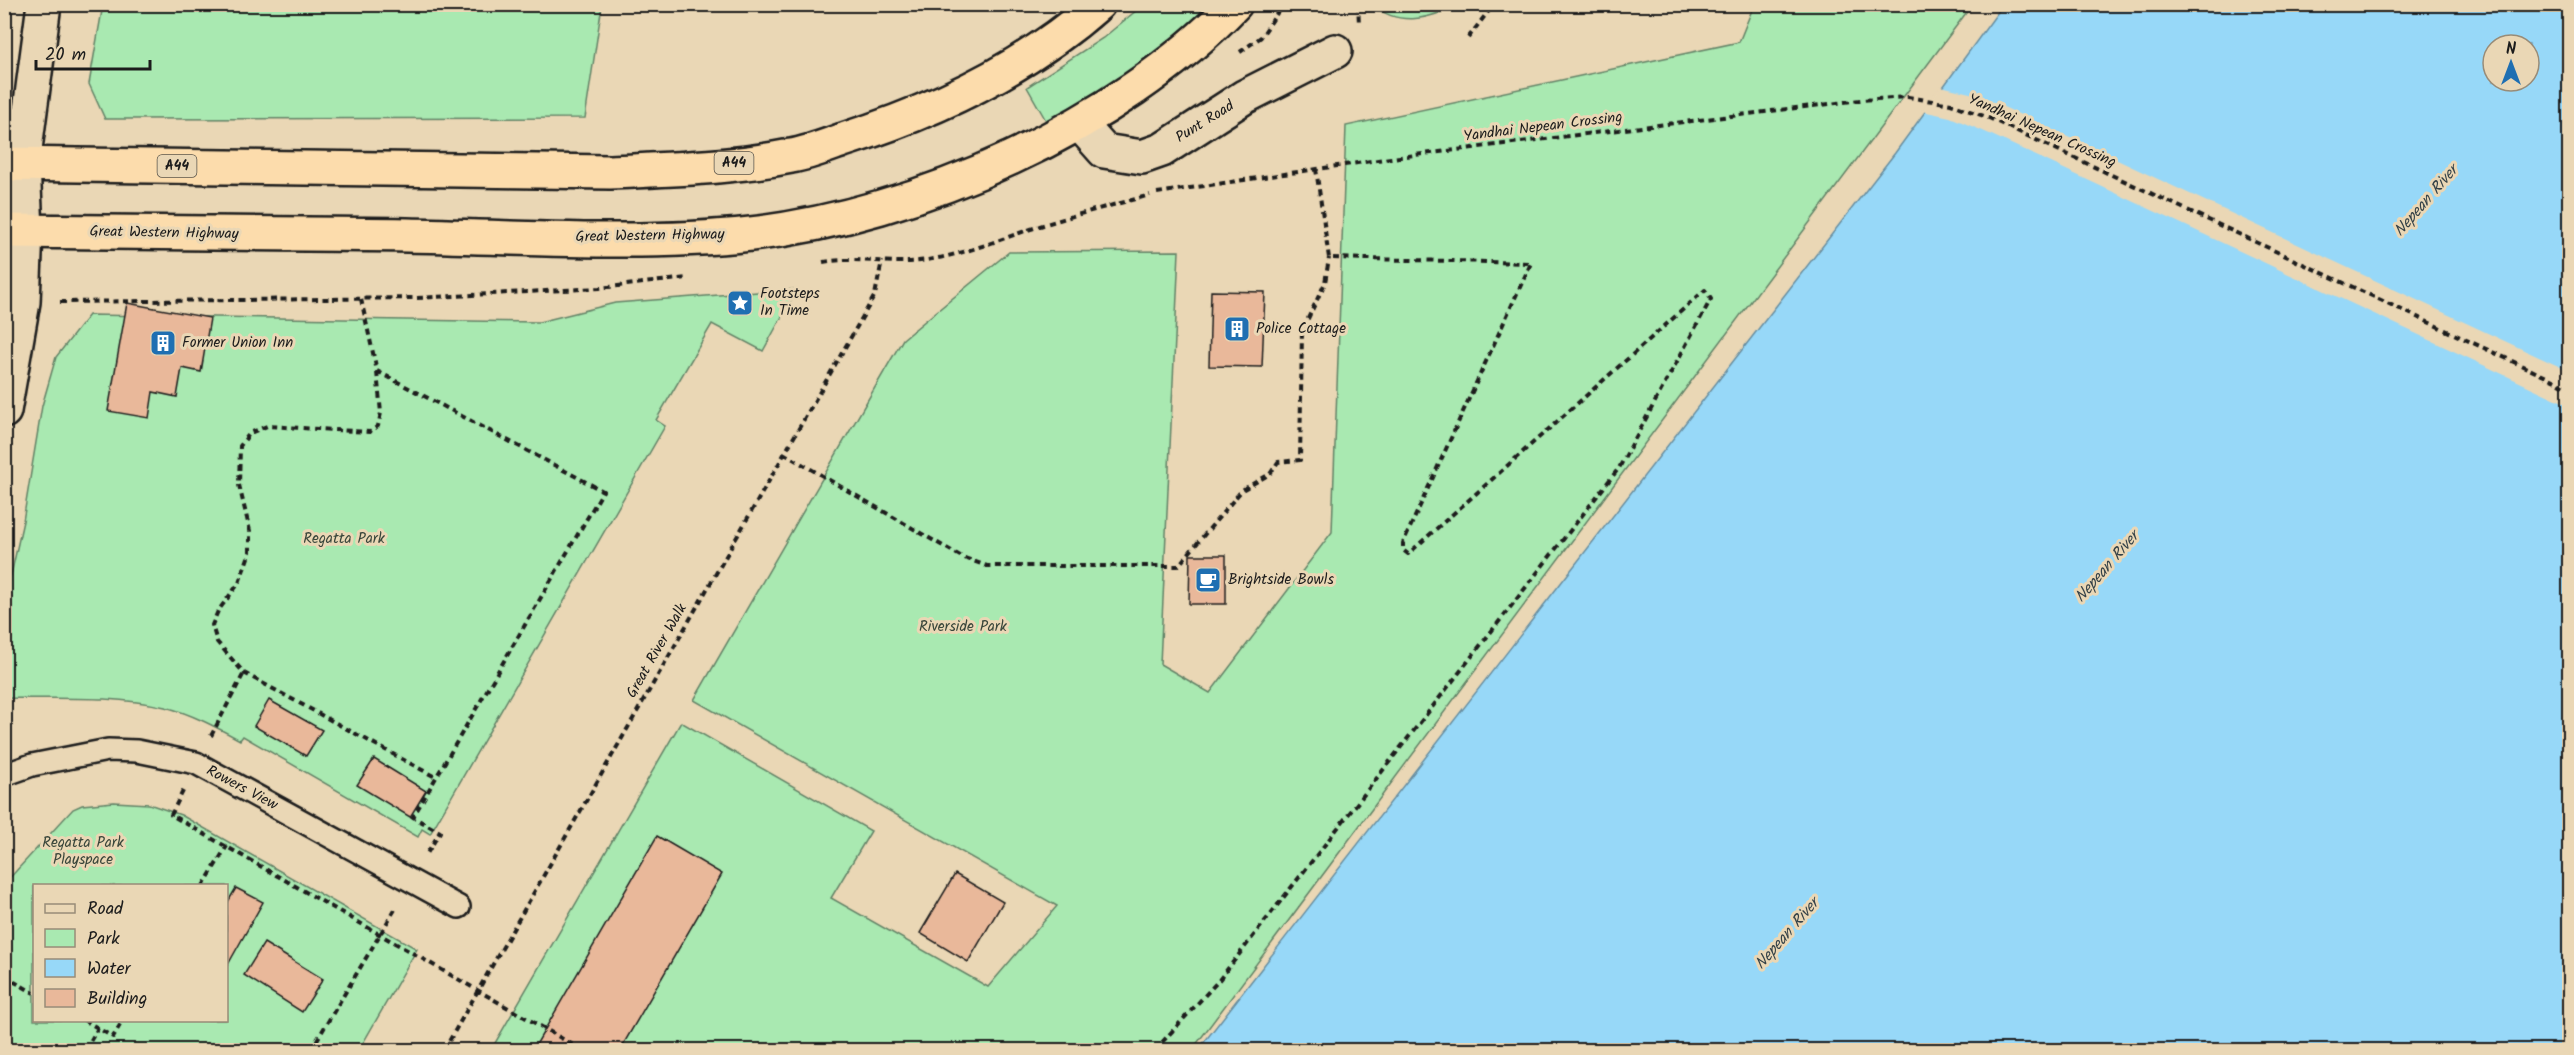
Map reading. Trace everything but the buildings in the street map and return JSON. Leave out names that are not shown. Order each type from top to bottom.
[{"type":"highway","name":"A44","points":[[14,164],[610,172],[700,167],[792,156],[882,128],[980,85],[1036,52],[1098,4]]},
{"type":"highway","name":"Great Western Highway","points":[[15,231],[659,239],[783,230],[866,211],[992,166],[1048,141],[1116,101],[1160,69],[1235,4]]},
{"type":"street","points":[[4,199],[14,164],[44,4]]},
{"type":"street","name":"Punt Road","points":[[1080,124],[1104,151],[1142,157],[1162,150],[1244,97],[1335,51]]},
{"type":"street","points":[[4,411],[22,315],[15,231],[14,164]]},
{"type":"lane","name":"Rowers View","points":[[4,775],[32,765],[108,750],[137,751],[196,763],[459,907]]},
{"type":"path","points":[[1468,38],[1494,4]]},
{"type":"path","name":"Yandhai Nepean Crossing","points":[[815,263],[845,258],[882,261],[929,260],[978,248],[1040,226],[1157,193],[1391,158],[1862,100],[1908,97],[1951,104],[1989,118],[2570,388]]},
{"type":"path","points":[[783,453],[962,557],[987,566],[1178,566],[1242,490],[1270,474],[1278,462],[1300,460],[1302,331],[1325,283],[1329,258],[1316,169]]},
{"type":"path","points":[[1155,1050],[1219,980],[1619,468],[1711,299],[1705,290],[1408,554],[1403,550],[1403,543],[1532,263],[1329,258]]},
{"type":"path","name":"Great River Walk","points":[[444,1050],[874,295],[882,261]]},
{"type":"path","points":[[79,303],[361,300],[589,289],[696,277]]},
{"type":"path","points":[[361,300],[377,371],[381,412],[378,426],[370,432],[267,426],[250,433],[240,446],[239,485],[250,531],[250,552],[239,583],[218,611],[212,625],[217,642],[244,673],[437,778]]},
{"type":"path","points":[[311,1050],[440,832],[413,817],[603,491],[377,371]]},
{"type":"path","points":[[244,673],[171,815],[582,1050]]},
{"type":"path","points":[[204,884],[227,846]]},
{"type":"path","points":[[4,976],[33,992]]},
{"type":"path","points":[[88,1022],[113,1037],[122,1022]]},
{"type":"path","points":[[85,1050],[98,1028]]},
{"type":"path","points":[[4,1044],[17,1050]]},
{"type":"green space","points":[[103,4],[602,5],[585,118],[105,119],[89,84]]},
{"type":"green space","points":[[1143,5],[1215,5],[1159,52],[1121,79],[1048,124],[1027,87],[1103,38]]},
{"type":"green space","points":[[1373,5],[1460,5],[1426,17],[1404,19],[1394,17]]},
{"type":"green space","name":"Riverside Park","points":[[1754,5],[1972,5],[1192,1050],[491,1050],[681,722],[871,831],[831,898],[988,987],[1057,906],[694,700],[903,339],[1009,252],[1179,251],[1160,664],[1210,693],[1332,532],[1346,126],[1739,42]]},
{"type":"green space","name":"Regatta Park","points":[[797,289],[763,351],[712,324],[656,420],[665,426],[430,834],[422,829],[418,837],[243,736],[240,740],[204,721],[175,710],[145,703],[105,699],[5,698],[5,602],[23,521],[42,406],[56,357],[89,315],[539,322],[615,303]]},
{"type":"green space","name":"Regatta Park Playspace","points":[[114,802],[149,804],[181,815],[417,949],[359,1050],[5,1050],[5,883],[73,809],[82,805]]},
{"type":"water","name":"Nepean River","points":[[2003,5],[2569,5],[2569,1050],[1198,1050],[1895,153]]},
{"type":"pier","points":[[1941,86],[1978,95],[2569,371],[2569,405],[1983,131],[1950,117],[1922,111]]},
{"type":"place","name":"Footsteps In Time","points":[[740,303]]},
{"type":"place","name":"Police Cottage","points":[[1237,329]]},
{"type":"place","name":"Former Union Inn","points":[[163,343]]},
{"type":"place","name":"Brightside Bowls","points":[[1208,580]]}]
